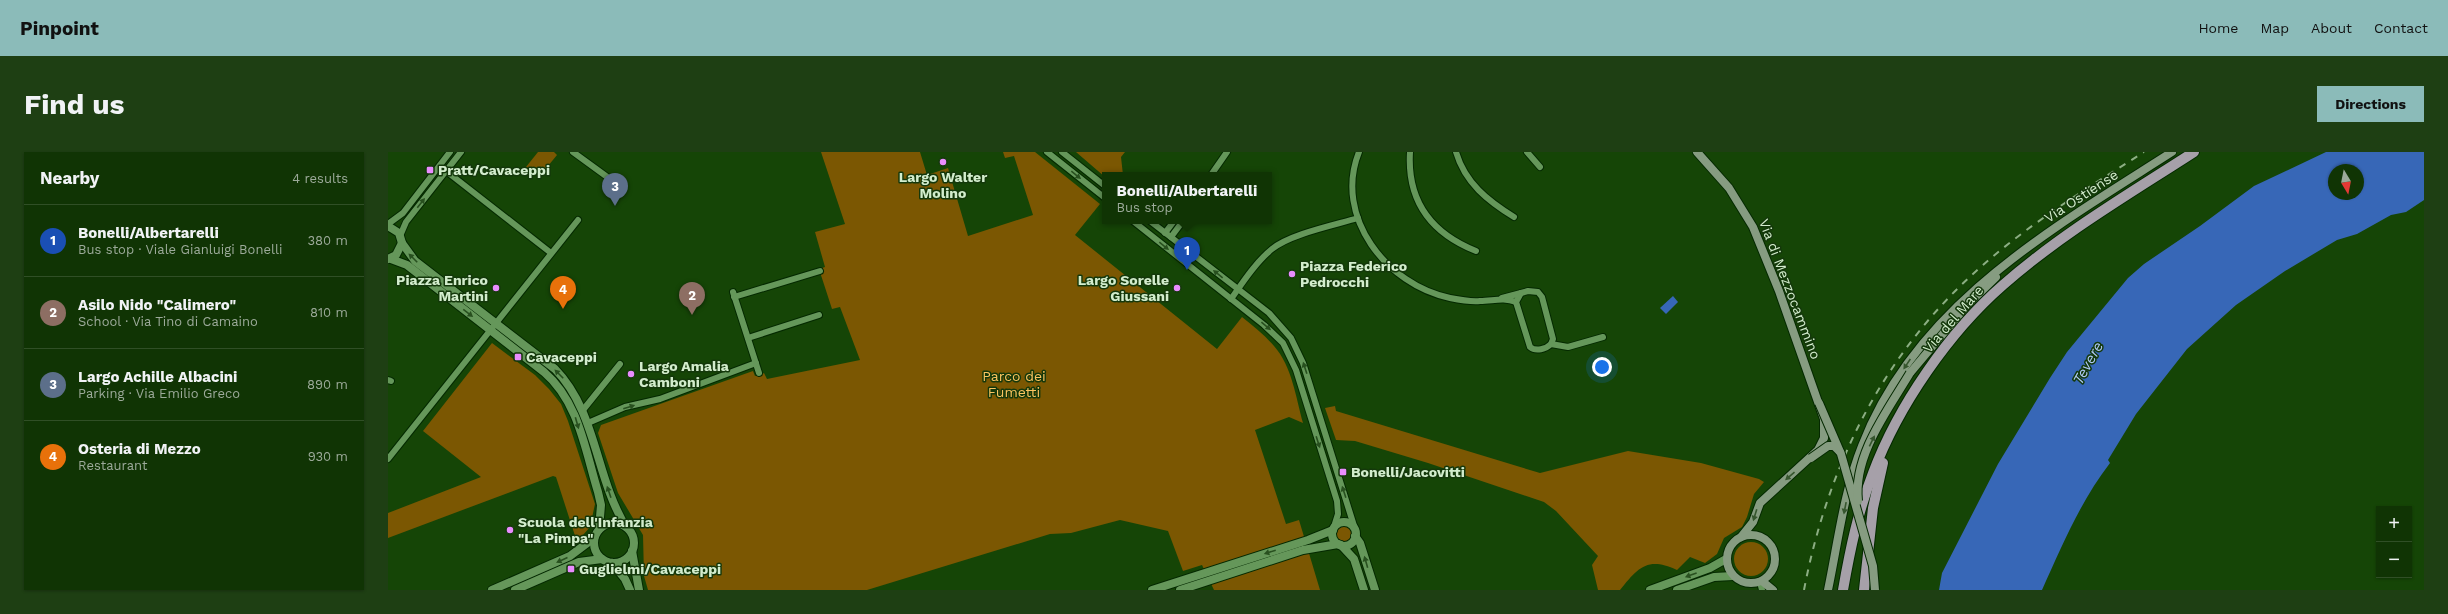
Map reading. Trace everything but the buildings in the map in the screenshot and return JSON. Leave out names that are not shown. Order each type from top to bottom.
[{"type":"main road","name":"Via di Mezzocammino","points":[[1698,152],[1729,188],[1746,213],[1779,291],[1824,415],[1824,434],[1821,444],[1810,458]]},
{"type":"main road","name":"Via Ostiense","points":[[2025,250],[2064,222],[2172,152]]},
{"type":"main road","name":"Via del Mare","points":[[1843,590],[1862,505],[1875,467],[1894,428],[1932,364],[1994,293],[2060,240],[2194,152]]},
{"type":"main road","points":[[1860,519],[1857,487],[1862,464],[1879,427],[1910,374],[1968,304],[2025,250]]},
{"type":"main road","points":[[1828,590],[1854,468],[1865,437],[1882,404],[1910,359],[1933,331],[1976,287],[2025,250]]},
{"type":"main road","name":"Via di Mezzocammino","points":[[1819,403],[1841,454]]},
{"type":"main road","points":[[1864,590],[1874,497],[1894,428]]},
{"type":"main road","name":"Via di Mezzocammino","points":[[1741,537],[1753,522],[1757,507],[1769,494],[1810,458],[1828,446],[1836,448],[1841,454]]},
{"type":"main road","points":[[1841,454],[1873,566],[1875,590]]},
{"type":"main road","points":[[1761,584],[1769,576],[1775,565],[1773,549],[1762,537],[1749,535],[1741,537],[1730,545],[1726,559],[1728,568],[1733,576],[1748,583],[1761,584],[1773,590]]},
{"type":"street","points":[[450,152],[403,212],[388,225],[395,229],[415,261],[555,369],[571,387],[588,423],[612,501],[633,538],[632,551],[639,590]]},
{"type":"street","points":[[389,259],[398,252],[406,222],[461,152]]},
{"type":"street","points":[[573,152],[610,179]]},
{"type":"street","points":[[1047,152],[1102,196]]},
{"type":"street","points":[[1062,152],[1102,184]]},
{"type":"street","points":[[1213,172],[1227,152]]},
{"type":"street","points":[[1358,152],[1353,178],[1354,198],[1358,218],[1365,235],[1380,257],[1392,269],[1414,285],[1432,293],[1456,299],[1479,301],[1501,299],[1516,302]]},
{"type":"street","points":[[1410,152],[1412,183],[1426,215],[1443,234],[1476,251]]},
{"type":"street","points":[[1456,152],[1464,172],[1478,190],[1514,217]]},
{"type":"street","points":[[1528,152],[1540,167]]},
{"type":"street","points":[[446,171],[551,253]]},
{"type":"street","points":[[1231,299],[1272,248],[1302,235],[1358,218]]},
{"type":"street","points":[[388,459],[578,220]]},
{"type":"street","points":[[1137,224],[1273,333],[1283,343],[1291,359],[1337,501],[1338,514],[1333,530],[1333,538],[1354,559],[1364,590]]},
{"type":"street","points":[[1154,224],[1276,320],[1296,347],[1305,370],[1374,590]]},
{"type":"street","points":[[1165,233],[1172,224]]},
{"type":"street","points":[[1170,237],[1181,224]]},
{"type":"street","points":[[389,259],[407,265],[551,379],[572,407],[600,497],[599,529],[594,538],[570,556],[492,590]]},
{"type":"street","points":[[759,373],[734,295],[820,271]]},
{"type":"street","points":[[1501,299],[1513,293],[1532,291],[1541,295],[1552,336],[1552,344]]},
{"type":"street","points":[[1521,293],[1516,302],[1530,347],[1538,350],[1552,344],[1568,347],[1603,337]]},
{"type":"street","points":[[748,338],[819,315]]},
{"type":"street","points":[[588,423],[644,402],[660,399],[756,363]]},
{"type":"street","points":[[583,410],[620,364]]},
{"type":"street","points":[[1180,590],[1309,544],[1333,530],[1342,522],[1349,524],[1355,532]]},
{"type":"street","points":[[599,529],[612,523],[626,527]]},
{"type":"street","points":[[1152,590],[1204,572],[1309,544],[1350,544],[1355,532]]},
{"type":"street","points":[[594,538],[595,550],[602,559]]},
{"type":"street","points":[[612,563],[624,560],[632,551]]},
{"type":"street","points":[[515,590],[579,562],[602,559],[612,563],[625,578],[630,590]]},
{"type":"street","points":[[1650,590],[1704,571],[1726,559]]},
{"type":"street","points":[[1677,590],[1714,578],[1733,576]]},
{"type":"green space","points":[[538,152],[554,152],[557,155],[539,177],[526,167]]},
{"type":"green space","name":"Parco dei Fumetti","points":[[821,152],[920,152],[927,175],[948,168],[968,236],[1033,215],[1014,156],[1005,158],[1003,152],[1035,152],[1100,204],[1075,235],[1217,349],[1242,317],[1267,338],[1280,354],[1285,363],[1293,383],[1303,423],[1289,417],[1255,430],[1286,524],[1299,520],[1320,590],[1214,590],[1202,565],[1183,571],[1168,531],[1120,520],[1071,533],[1050,534],[867,590],[648,590],[644,576],[643,535],[618,493],[598,433],[601,425],[753,371],[755,376],[764,373],[767,379],[860,360],[840,307],[832,309],[819,269],[825,267],[815,232],[845,224]]},
{"type":"green space","points":[[1076,152],[1125,152],[1121,157],[1123,172],[1102,172],[1102,174]]},
{"type":"green space","points":[[492,343],[535,375],[561,404],[595,504],[590,527],[577,542],[556,477],[553,476],[388,538],[388,513],[481,477],[423,431]]},
{"type":"green space","points":[[1335,406],[1336,411],[1540,473],[1628,451],[1701,463],[1759,479],[1764,482],[1754,494],[1747,517],[1742,527],[1724,538],[1717,554],[1705,563],[1690,557],[1677,570],[1667,566],[1651,564],[1638,570],[1620,590],[1598,590],[1592,565],[1598,556],[1556,511],[1544,502],[1428,463],[1355,441],[1336,440],[1325,408]]},
{"type":"green space","points":[[1344,526],[1350,528],[1352,534],[1350,540],[1344,542],[1338,540],[1336,534],[1338,528]]},
{"type":"green space","points":[[1748,542],[1754,542],[1758,543],[1765,549],[1768,559],[1767,566],[1761,573],[1754,576],[1748,576],[1744,575],[1737,569],[1734,562],[1734,556],[1735,552],[1741,545]]},
{"type":"water","name":"Tevere","points":[[2326,152],[2424,152],[2424,200],[2406,212],[2391,215],[2357,234],[2337,240],[2285,271],[2236,305],[2187,349],[2136,414],[2108,460],[2110,463],[2099,478],[2081,509],[2064,541],[2042,590],[1939,590],[1942,573],[1998,464],[2067,352],[2128,278],[2144,264],[2200,226],[2254,186]]},
{"type":"water","points":[[1673,296],[1678,302],[1666,314],[1660,308]]},
{"type":"railway","points":[[1804,590],[1815,543],[1828,498],[1845,454],[1866,412],[1890,372],[1917,334],[1948,298],[2002,249],[2061,206],[2144,152]]},
{"type":"place","name":"Largo Walter Molino","points":[[943,162]]},
{"type":"place","name":"Pratt/Cavaceppi","points":[[430,170]]},
{"type":"place","name":"Largo Achille Albacini","points":[[615,206]]},
{"type":"place","name":"Bonelli/Albertarelli","points":[[1187,270]]},
{"type":"place","name":"Piazza Federico Pedrocchi","points":[[1292,274]]},
{"type":"place","name":"Piazza Enrico Martini","points":[[496,288]]},
{"type":"place","name":"Largo Sorelle Giussani","points":[[1177,288]]},
{"type":"place","name":"Osteria di Mezzo","points":[[563,309]]},
{"type":"place","name":"Asilo Nido \"Calimero\"","points":[[692,315]]},
{"type":"place","name":"Cavaceppi","points":[[518,357]]},
{"type":"place","name":"Largo Amalia Camboni","points":[[631,374]]},
{"type":"place","name":"Bonelli/Jacovitti","points":[[1343,472]]},
{"type":"place","name":"Scuola dell'Infanzia \"La Pimpa\"","points":[[510,530]]},
{"type":"place","name":"Guglielmi/Cavaceppi","points":[[571,569]]}]
